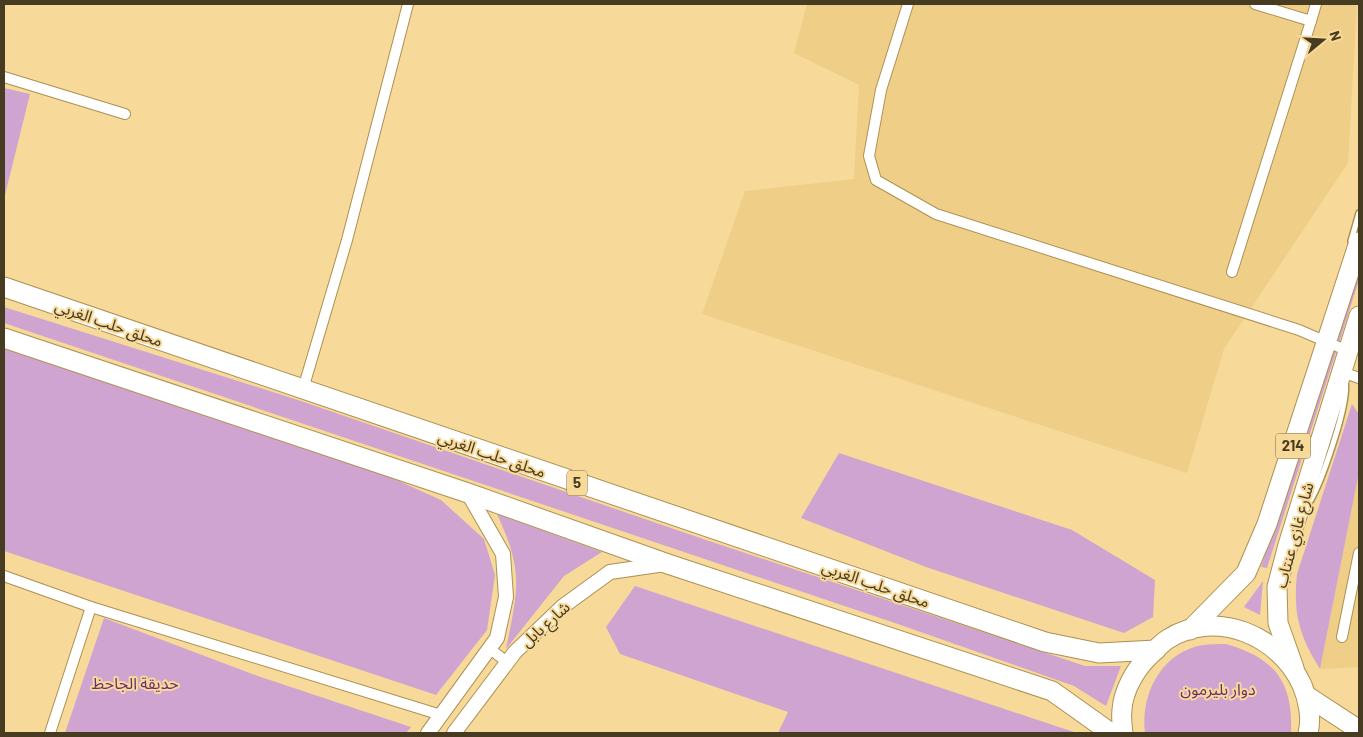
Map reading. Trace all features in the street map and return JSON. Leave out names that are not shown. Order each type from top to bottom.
[{"type":"highway","name":"214","points":[[1190,630],[1246,573],[1267,524],[1330,336],[1354,246]]},
{"type":"highway","name":"محلق حلب الغربي","points":[[4,287],[1045,642],[1099,653],[1156,650]]},
{"type":"highway","name":"شارع غازي عنتاب","points":[[1307,696],[1294,668],[1278,623],[1277,586],[1295,522],[1351,375],[1348,351],[1359,316]]},
{"type":"highway","points":[[4,338],[468,493],[668,564],[1052,691],[1112,733]]},
{"type":"highway","points":[[1123,733],[1122,709],[1136,670],[1167,639],[1190,630],[1227,626],[1262,638],[1294,668]]},
{"type":"highway","points":[[1307,696],[1359,730]]},
{"type":"highway","points":[[1307,696],[1308,733]]},
{"type":"street","points":[[303,389],[347,240],[408,4]]},
{"type":"street","points":[[908,4],[881,90],[869,156],[876,180],[936,214],[1299,330],[1330,336],[1348,351]]},
{"type":"street","points":[[1255,4],[1311,21]]},
{"type":"street","points":[[1232,272],[1316,4]]},
{"type":"street","points":[[4,77],[125,114]]},
{"type":"street","points":[[428,733],[497,638],[506,597],[503,554],[468,493]]},
{"type":"street","points":[[1342,637],[1359,554]]},
{"type":"street","name":"شارع بابل","points":[[454,733],[507,662],[562,607],[610,572],[668,564]]},
{"type":"street","points":[[4,576],[91,607],[441,716]]},
{"type":"street","points":[[50,733],[91,607]]},
{"type":"street","points":[[490,649],[507,662]]},
{"type":"lane","points":[[1354,246],[1359,213]]},
{"type":"lane","points":[[1330,336],[1330,312],[1337,287]]},
{"type":"shaded area","points":[[807,4],[1357,4],[1348,163],[1224,349],[1187,473],[702,314],[745,191],[854,179],[859,85],[794,53]]},
{"type":"shaded area","points":[[1359,472],[1359,667],[1320,669]]},
{"type":"green space","points":[[4,88],[30,94],[4,199]]},
{"type":"green space","points":[[1359,263],[1359,280],[1267,568],[1261,567]]},
{"type":"green space","points":[[4,307],[298,400],[706,540],[1085,666],[1121,666],[1106,706],[1074,686],[895,623],[4,323]]},
{"type":"green space","points":[[4,349],[363,465],[441,500],[484,539],[495,575],[487,630],[436,695],[4,551]]},
{"type":"green space","points":[[1352,404],[1359,414],[1359,472],[1320,669],[1307,646],[1299,624],[1296,601],[1297,574]]},
{"type":"green space","points":[[839,453],[1072,530],[1155,580],[1153,617],[1124,633],[926,567],[801,518]]},
{"type":"green space","points":[[497,514],[602,552],[564,576],[506,649],[516,595],[515,566],[506,534]]},
{"type":"green space","points":[[1263,581],[1260,615],[1244,607]]},
{"type":"green space","points":[[635,586],[1077,733],[778,733],[788,712],[620,654],[606,627]]},
{"type":"green space","name":"حديقة الجاحظ","points":[[104,618],[255,675],[411,727],[406,733],[65,733]]},
{"type":"green space","name":"دوار بليرمون","points":[[1226,644],[1257,657],[1269,665],[1278,675],[1289,700],[1291,733],[1145,733],[1144,719],[1150,690],[1156,677],[1165,666],[1176,656],[1188,649],[1203,645]]}]
